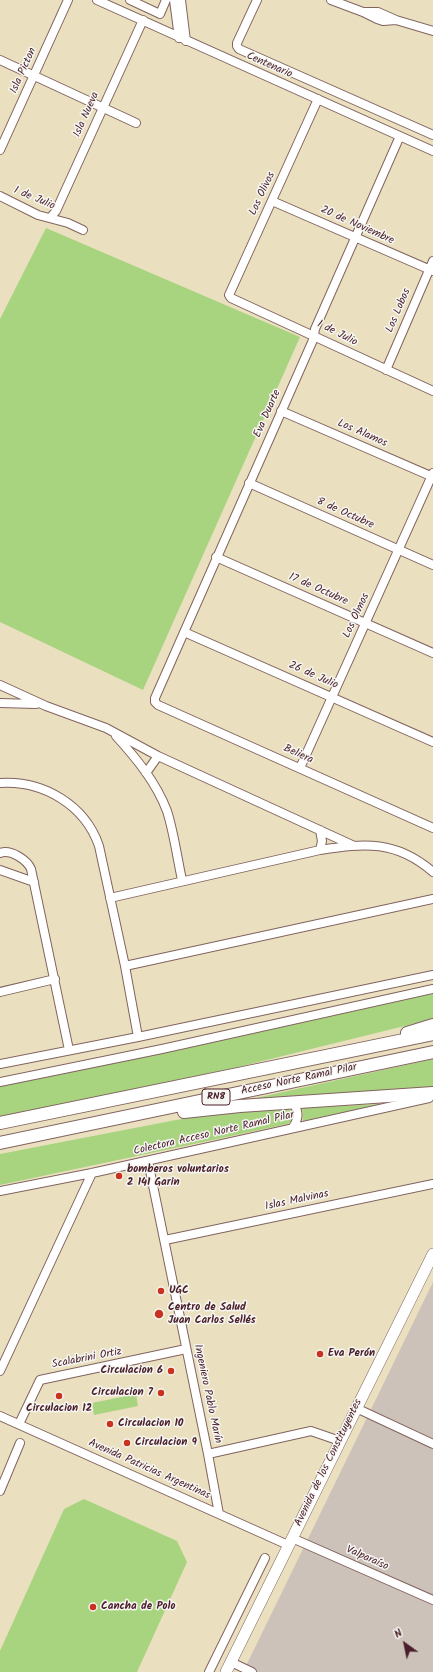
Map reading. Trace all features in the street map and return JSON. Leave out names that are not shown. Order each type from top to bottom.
[{"type":"highway","points":[[329,1056],[433,1025]]},
{"type":"highway","name":"Acceso Norte Ramal Pilar","points":[[0,1123],[433,1034]]},
{"type":"highway","name":"Acceso Norte Ramal Pilar","points":[[0,1143],[433,1052]]},
{"type":"highway","points":[[0,1143],[217,1107],[433,1093]]},
{"type":"main road","name":"Avenida de los Constituyentes","points":[[228,1667],[433,1254]]},
{"type":"street","name":"Isla Picton","points":[[0,150],[68,0]]},
{"type":"street","name":"Centenario","points":[[97,0],[433,151]]},
{"type":"street","points":[[130,0],[160,14],[166,0]]},
{"type":"street","points":[[174,0],[183,39]]},
{"type":"street","points":[[181,0],[183,39]]},
{"type":"street","points":[[257,0],[237,44],[239,49],[433,135]]},
{"type":"street","points":[[330,0],[383,21],[396,20],[433,32]]},
{"type":"street","name":"Isla Nueva","points":[[50,218],[56,210],[143,20]]},
{"type":"street","points":[[0,60],[136,123]]},
{"type":"street","name":"Los Olivos","points":[[231,298],[230,292],[318,99]]},
{"type":"street","name":"Eva Duarte","points":[[155,702],[155,698],[216,557],[314,336],[315,329],[357,237],[400,136]]},
{"type":"street","name":"1 de Julio","points":[[0,196],[38,215],[68,223],[83,230]]},
{"type":"street","name":"20 de Noviembre","points":[[272,201],[357,237],[431,271]]},
{"type":"street","name":"Los Lobos","points":[[386,370],[431,271],[433,261]]},
{"type":"street","name":"1 de Julio","points":[[231,298],[433,391]]},
{"type":"street","name":"Los Alamos","points":[[281,411],[432,475]]},
{"type":"street","name":"Los Olmos","points":[[300,768],[432,475]]},
{"type":"street","name":"8 de Octubre","points":[[249,484],[433,566]]},
{"type":"street","name":"17 de Octubre","points":[[216,557],[433,653]]},
{"type":"street","name":"26 de Julio","points":[[184,632],[433,742]]},
{"type":"street","points":[[0,685],[46,706],[112,732],[158,756],[352,845]]},
{"type":"street","points":[[0,703],[20,702],[46,706]]},
{"type":"street","name":"Beliera","points":[[155,702],[158,705],[433,828]]},
{"type":"street","points":[[112,732],[132,754],[157,790],[171,826],[182,880]]},
{"type":"street","points":[[146,773],[158,756]]},
{"type":"street","points":[[0,782],[21,784],[47,791],[70,803],[88,824],[97,840],[125,966],[138,1037]]},
{"type":"street","points":[[320,830],[322,841],[320,850]]},
{"type":"street","points":[[110,898],[182,880],[320,850],[352,845],[378,846],[398,851],[410,856],[433,872]]},
{"type":"street","points":[[0,853],[10,853],[26,861],[31,870],[69,1050]]},
{"type":"street","points":[[0,870],[34,882]]},
{"type":"street","points":[[125,966],[433,899]]},
{"type":"street","points":[[0,1064],[138,1037],[433,975]]},
{"type":"street","points":[[0,992],[55,979]]},
{"type":"street","points":[[0,1082],[162,1049],[433,989]]},
{"type":"street","name":"Colectora Acceso Norte Ramal Pilar","points":[[0,1191],[148,1161],[433,1097]]},
{"type":"street","points":[[293,1102],[298,1110],[298,1119],[293,1128]]},
{"type":"street","name":"Ingeniero Pablo Marín","points":[[148,1161],[219,1514]]},
{"type":"street","points":[[0,1371],[92,1173]]},
{"type":"street","name":"Islas Malvinas","points":[[165,1240],[433,1184]]},
{"type":"street","name":"Scalabrini Ortiz","points":[[19,1424],[40,1380],[186,1349]]},
{"type":"street","points":[[356,1408],[433,1444]]},
{"type":"street","name":"Avenida Patricias Argentinas","points":[[0,1416],[219,1514],[290,1541]]},
{"type":"street","points":[[208,1454],[311,1431],[340,1441]]},
{"type":"street","points":[[0,1491],[20,1444]]},
{"type":"street","name":"Valparaíso","points":[[290,1541],[433,1600]]},
{"type":"street","points":[[209,1672],[265,1558]]},
{"type":"street","points":[[228,1667],[252,1672]]},
{"type":"shaded area","points":[[433,1282],[433,1672],[243,1672],[321,1512]]},
{"type":"green space","points":[[46,228],[300,337],[143,690],[0,622],[0,319]]},
{"type":"green space","points":[[433,991],[433,1019],[234,1068],[0,1118],[0,1085]]},
{"type":"green space","points":[[433,1059],[433,1090],[248,1101],[251,1099]]},
{"type":"green space","points":[[381,1104],[303,1121],[302,1108]]},
{"type":"green space","points":[[287,1109],[292,1111],[293,1115],[292,1120],[288,1124],[0,1185],[0,1154],[176,1120],[224,1113]]},
{"type":"green space","points":[[136,1394],[138,1406],[94,1415],[92,1403]]},
{"type":"green space","name":"Cancha de Polo","points":[[84,1499],[177,1541],[187,1562],[137,1672],[0,1672],[0,1651],[64,1509]]},
{"type":"place","name":"bomberos voluntarios 2 141 Garin","points":[[119,1176]]},
{"type":"place","name":"UGC","points":[[161,1291]]},
{"type":"place","name":"Centro de Salud Juan Carlos Sellés","points":[[159,1314]]},
{"type":"place","name":"Eva Perón","points":[[320,1354]]},
{"type":"place","name":"Circulacion 6","points":[[171,1371]]},
{"type":"place","name":"Circulacion 7","points":[[161,1393]]},
{"type":"place","name":"Circulacion 12","points":[[59,1396]]},
{"type":"place","name":"Circulacion 10","points":[[110,1424]]},
{"type":"place","name":"Circulacion 9","points":[[127,1443]]},
{"type":"place","name":"Cancha de Polo","points":[[93,1607]]}]
